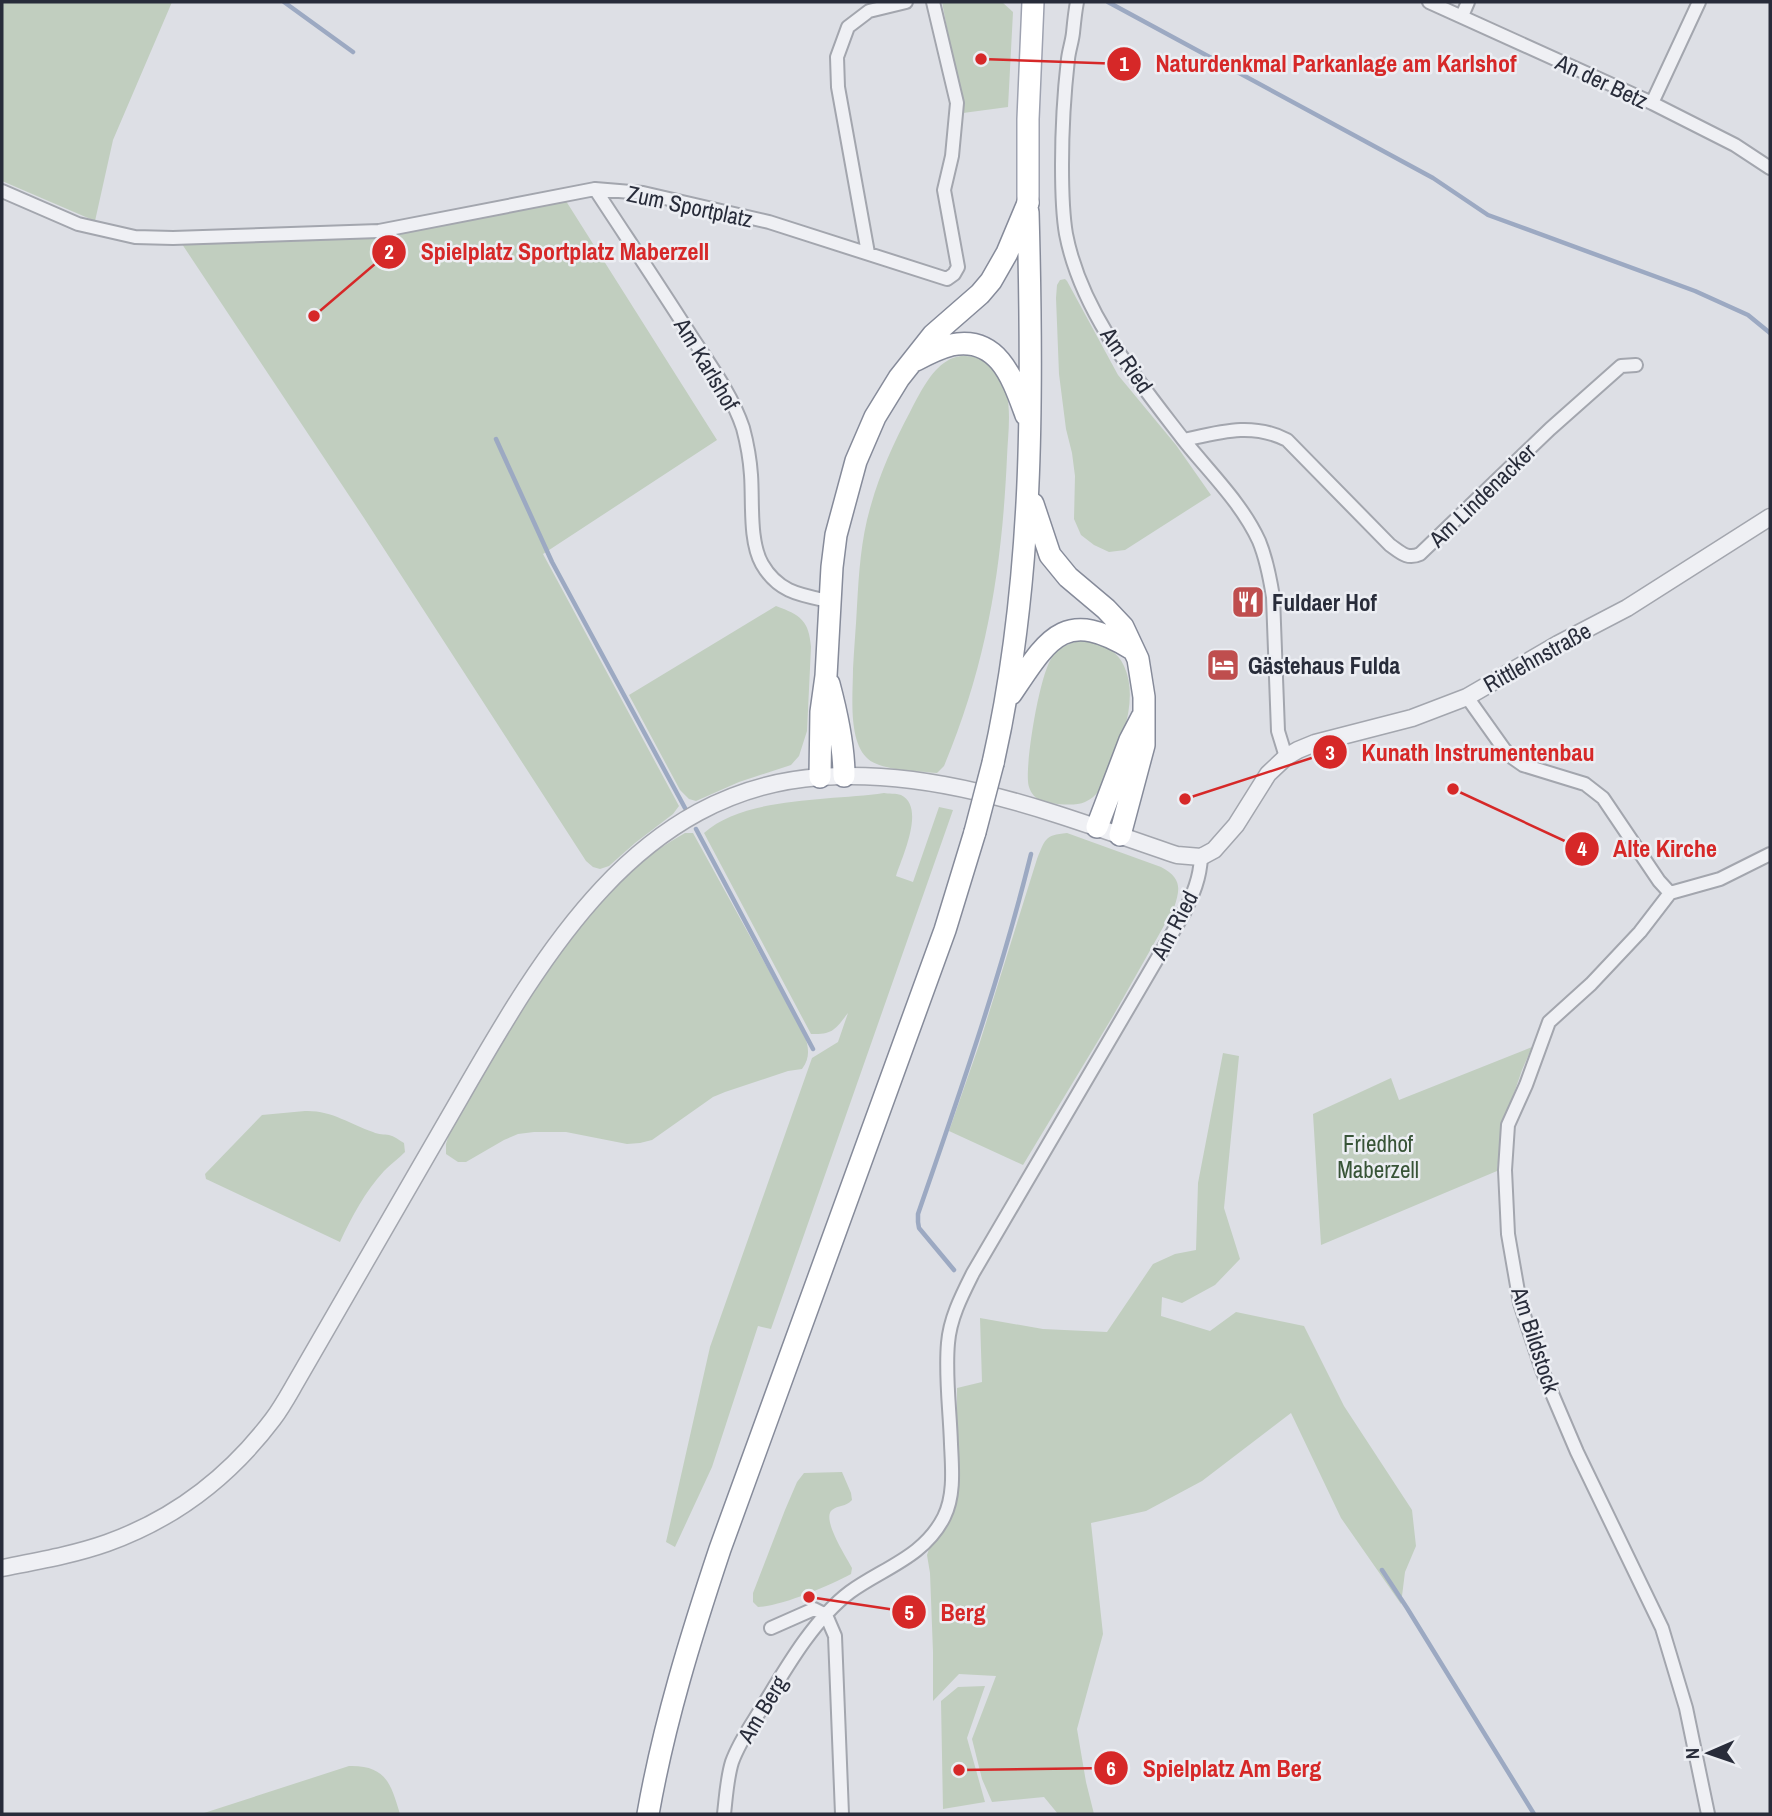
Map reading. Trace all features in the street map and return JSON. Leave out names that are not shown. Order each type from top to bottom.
[{"type":"main road","points":[[648,1814],[686,1652],[720,1549],[940,942],[975,832],[1006,702],[1019,612],[1028,490],[1028,120],[1033,2]]},
{"type":"main road","points":[[820,777],[821,712],[836,535],[856,461],[887,395],[933,335],[991,281],[1007,253],[1028,202]]},
{"type":"main road","points":[[914,361],[951,345],[976,345],[987,350],[999,358],[1007,369],[1030,425]]},
{"type":"main road","points":[[1028,490],[1049,555],[1068,577],[1123,626],[1138,659],[1144,697],[1144,745],[1119,835]]},
{"type":"main road","points":[[1006,702],[1046,645],[1067,631],[1089,629],[1102,632],[1132,649]]},
{"type":"main road","points":[[826,676],[836,709],[844,756],[844,776]]},
{"type":"main road","points":[[1097,827],[1130,740],[1143,716]]},
{"type":"street","points":[[868,253],[838,87],[837,57],[848,27],[869,11],[906,2]]},
{"type":"street","name":"Zum Sportplatz","points":[[2,191],[78,224],[135,237],[173,238],[379,231],[595,189],[643,192],[769,222],[947,279],[958,267],[944,190],[953,156],[957,103],[933,2]]},
{"type":"street","name":"Am Ried","points":[[1077,2],[1068,56],[1062,122],[1063,211],[1066,233],[1080,279],[1092,306],[1127,366],[1238,506],[1259,541],[1273,597],[1278,731],[1286,757]]},
{"type":"street","name":"An der Betz","points":[[1429,2],[1652,103],[1735,145],[1770,168]]},
{"type":"street","points":[[1462,16],[1468,2]]},
{"type":"street","points":[[1652,103],[1699,2]]},
{"type":"street","name":"Am Karlshof","points":[[595,189],[732,402],[748,450],[755,541],[761,561],[770,576],[784,588],[802,596],[829,601]]},
{"type":"street","name":"Am Lindenacker","points":[[1184,440],[1243,429],[1275,433],[1287,440],[1390,545],[1413,557],[1420,554],[1621,366],[1636,365]]},
{"type":"street","name":"Rittlehnstraße","points":[[1286,757],[1315,743],[1392,724],[1441,708],[1467,696],[1627,608],[1770,517]]},
{"type":"street","points":[[1467,696],[1513,758],[1536,770],[1585,785],[1603,798],[1670,893],[1720,879],[1769,858]]},
{"type":"street","points":[[2,1568],[66,1555],[105,1544],[136,1531],[194,1498],[223,1475],[249,1448],[274,1417],[522,994],[574,920],[603,887],[630,860],[687,819],[730,797],[765,786],[820,777],[898,778],[957,787],[1009,799],[1177,855],[1201,857],[1214,850],[1236,825],[1253,794],[1268,774],[1286,757]]},
{"type":"street","name":"Am Ried","points":[[953,1472],[948,1340],[961,1295],[1184,913],[1195,891],[1201,857]]},
{"type":"street","name":"Am Bildstock","points":[[1670,893],[1640,932],[1591,984],[1549,1022],[1508,1125],[1505,1170],[1508,1234],[1520,1303],[1542,1370],[1577,1452],[1662,1628],[1686,1708],[1708,1814]]},
{"type":"street","name":"Am Berg","points":[[724,1814],[731,1764],[775,1686],[826,1615],[851,1592],[921,1547],[945,1516],[953,1472]]},
{"type":"street","points":[[771,1628],[814,1609],[826,1615],[835,1636],[842,1814]]},
{"type":"green space","points":[[2,2],[172,2],[113,140],[95,221],[2,181]]},
{"type":"green space","points":[[942,2],[1002,2],[1013,12],[1008,107],[963,113]]},
{"type":"green space","points":[[566,201],[717,440],[543,554],[679,806],[673,814],[609,866],[600,869],[586,861],[364,518],[182,244],[387,237]]},
{"type":"green space","points":[[1065,279],[1118,375],[1176,445],[1211,495],[1125,550],[1109,552],[1094,545],[1081,535],[1074,519],[1075,476],[1059,374],[1056,298],[1057,285],[1060,280]]},
{"type":"green space","points":[[961,356],[980,358],[988,362],[1001,378],[1008,399],[1005,498],[996,576],[982,652],[959,728],[944,766],[937,773],[899,770],[872,762],[866,757],[856,739],[854,727],[853,669],[863,542],[883,469],[917,398],[941,365]]},
{"type":"green space","points":[[776,606],[798,616],[806,625],[810,638],[807,731],[799,756],[791,765],[739,782],[696,801],[689,799],[680,790],[629,695]]},
{"type":"green space","points":[[1091,640],[1111,650],[1124,666],[1130,690],[1125,728],[1108,775],[1091,799],[1074,804],[1042,801],[1031,791],[1028,770],[1043,679],[1053,656],[1061,648],[1075,642]]},
{"type":"green space","points":[[884,793],[901,795],[912,810],[910,833],[896,876],[913,882],[939,807],[953,810],[771,1329],[758,1326],[712,1467],[675,1547],[666,1542],[710,1347],[812,1058],[838,1042],[848,1013],[834,1030],[811,1034],[704,833],[721,821],[765,806]]},
{"type":"green space","points":[[685,833],[693,833],[805,1036],[808,1053],[802,1069],[788,1071],[713,1097],[652,1140],[640,1143],[627,1144],[566,1132],[534,1132],[518,1134],[504,1140],[466,1162],[458,1162],[446,1154],[449,1134],[509,1026],[554,957],[606,894],[642,861]]},
{"type":"green space","points":[[1067,833],[1161,867],[1176,879],[1178,894],[1174,908],[1113,1016],[1023,1165],[949,1131],[1037,859],[1046,840],[1054,835]]},
{"type":"green space","name":"Friedhof Maberzell","points":[[1532,1047],[1502,1128],[1497,1171],[1321,1245],[1313,1114],[1391,1078],[1399,1100]]},
{"type":"green space","points":[[1223,1053],[1239,1056],[1224,1208],[1240,1259],[1215,1285],[1182,1303],[1162,1297],[1161,1316],[1210,1331],[1236,1312],[1304,1326],[1344,1406],[1412,1510],[1416,1546],[1405,1572],[1401,1604],[1341,1518],[1291,1413],[1202,1481],[1146,1511],[1091,1523],[1103,1634],[1077,1729],[1094,1814],[1058,1814],[1044,1797],[992,1802],[982,1779],[972,1739],[996,1676],[959,1674],[933,1701],[930,1573],[927,1555],[957,1467],[957,1388],[982,1382],[980,1318],[1043,1329],[1107,1332],[1153,1264],[1175,1254],[1196,1250],[1198,1183]]},
{"type":"green space","points":[[305,1111],[332,1115],[404,1143],[405,1152],[371,1187],[340,1242],[206,1179],[205,1174],[262,1115]]},
{"type":"green space","points":[[842,1472],[852,1500],[832,1510],[829,1515],[832,1530],[852,1568],[851,1574],[792,1599],[758,1607],[753,1602],[753,1593],[797,1482],[804,1473]]},
{"type":"green space","points":[[985,1686],[967,1738],[985,1802],[943,1809],[941,1701],[958,1687]]},
{"type":"green space","points":[[349,1766],[371,1769],[385,1778],[400,1814],[201,1814]]},
{"type":"waterway","points":[[284,2],[353,52]]},
{"type":"waterway","points":[[1108,2],[1433,178],[1488,215],[1695,291],[1748,315],[1770,333]]},
{"type":"waterway","points":[[496,439],[552,562],[685,808]]},
{"type":"waterway","points":[[696,829],[813,1049]]},
{"type":"waterway","points":[[954,1270],[919,1228],[918,1214],[993,990],[1031,854]]},
{"type":"waterway","points":[[1382,1570],[1534,1814]]},
{"type":"place","name":"Naturdenkmal Parkanlage am Karlshof","points":[[981,59]]},
{"type":"place","name":"Spielplatz Sportplatz Maberzell","points":[[314,316]]},
{"type":"place","name":"Fuldaer Hof","points":[[1248,602]]},
{"type":"place","name":"Gästehaus Fulda","points":[[1223,665]]},
{"type":"place","name":"Alte Kirche","points":[[1453,789]]},
{"type":"place","name":"Kunath Instrumentenbau","points":[[1185,799]]},
{"type":"place","name":"Berg","points":[[809,1597]]},
{"type":"place","name":"Spielplatz Am Berg","points":[[959,1770]]}]
